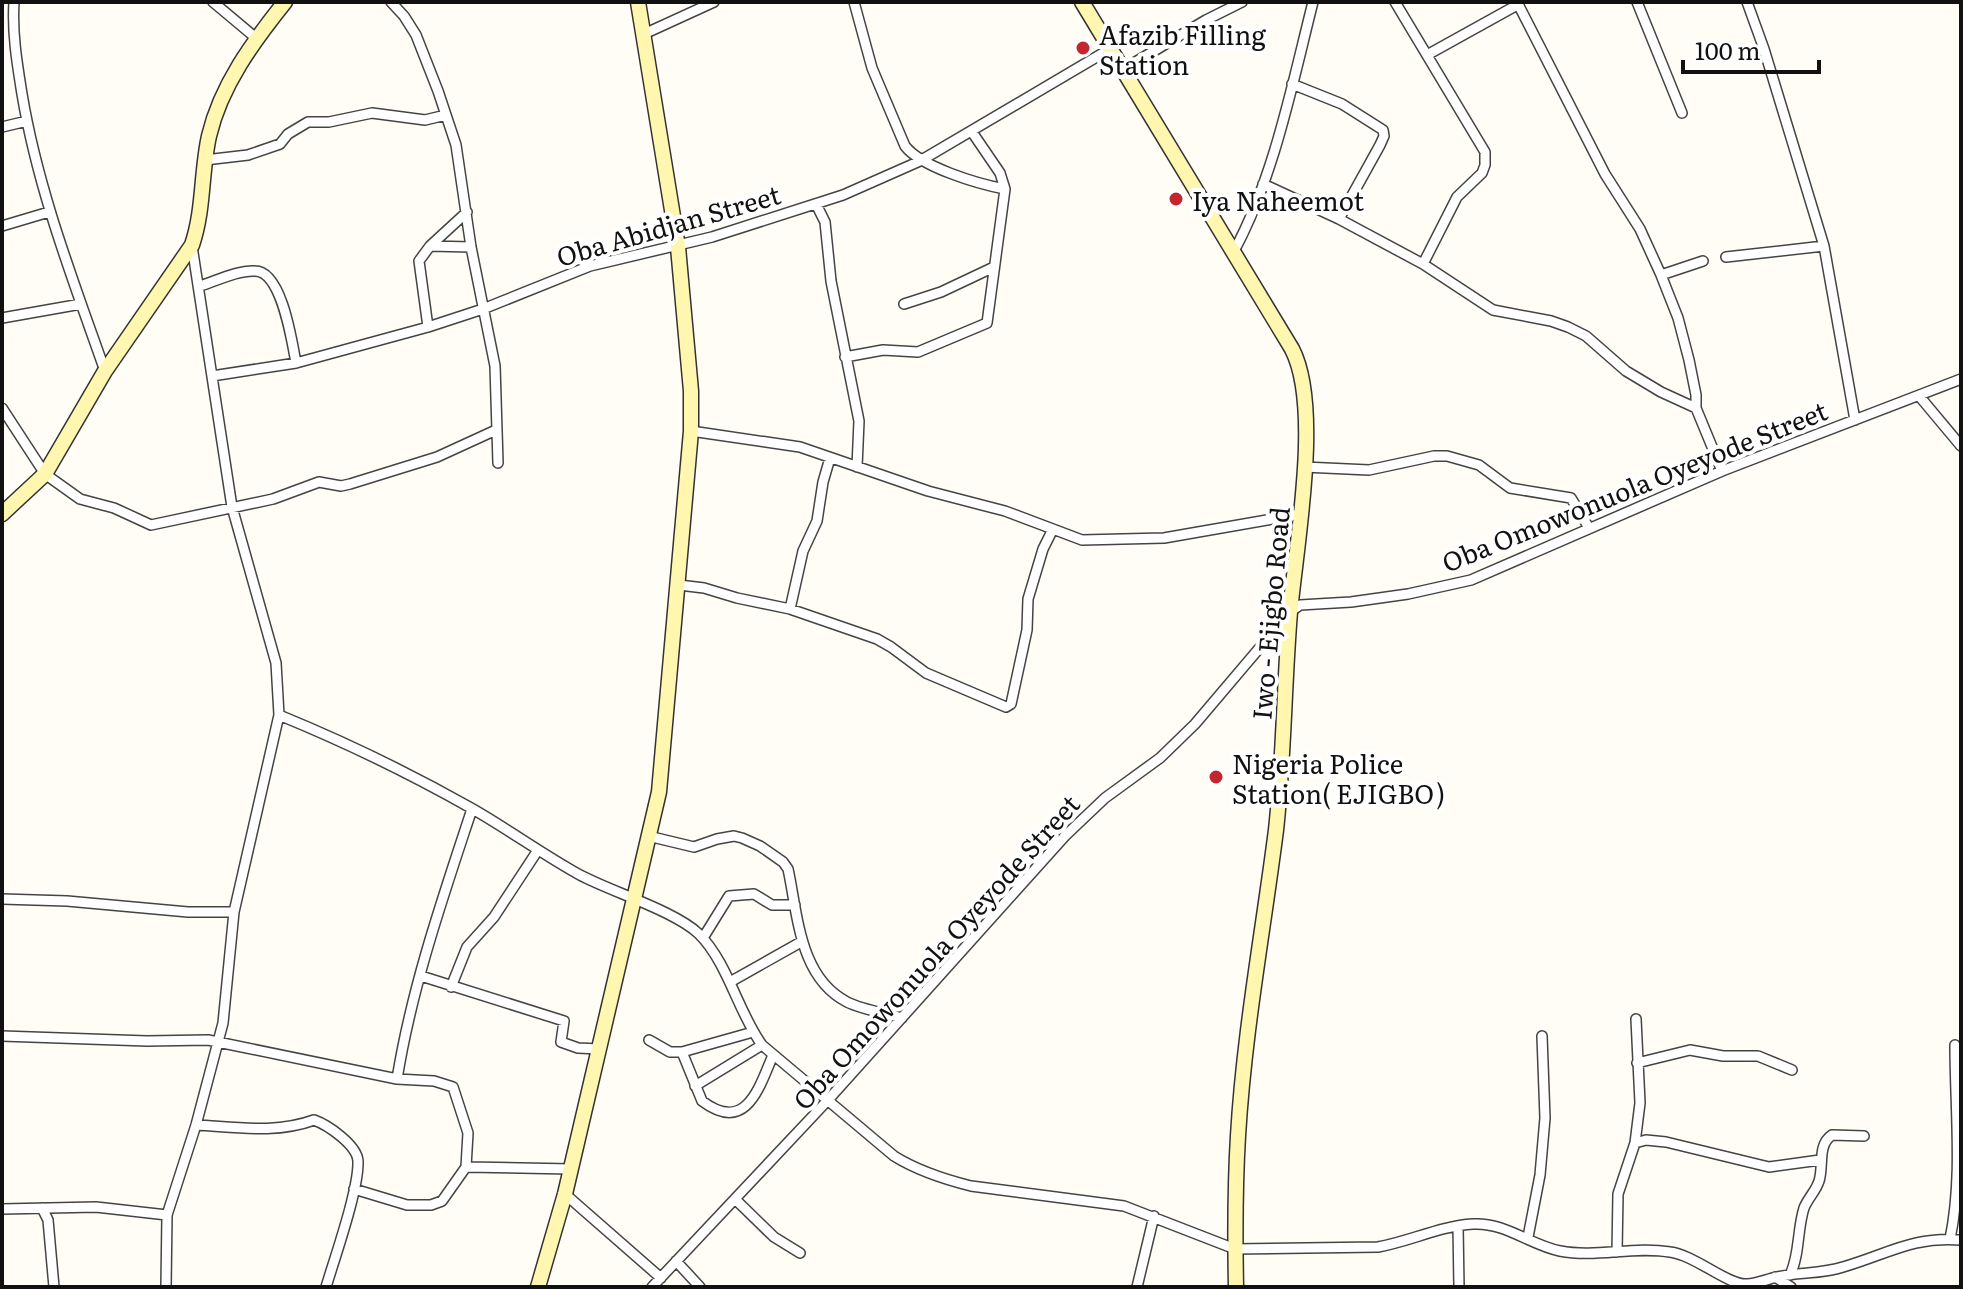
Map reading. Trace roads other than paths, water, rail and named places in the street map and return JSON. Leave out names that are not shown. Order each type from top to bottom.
[{"type":"main road","points":[[2,514],[45,474],[105,371],[192,245],[198,229],[209,136],[221,101],[256,38],[285,2]]},
{"type":"main road","points":[[538,1287],[565,1194],[661,779],[691,431],[691,391],[678,247],[638,2]]},
{"type":"main road","name":"Iwo - Ejigbo Road","points":[[1082,2],[1297,359],[1305,401],[1301,514],[1290,612],[1277,812],[1239,1124],[1236,1287]]},
{"type":"street","points":[[14,2],[12,26],[27,121],[49,212],[105,371]]},
{"type":"street","points":[[213,2],[256,38]]},
{"type":"street","points":[[391,2],[416,35],[456,145],[471,247],[495,366],[498,463]]},
{"type":"street","points":[[644,34],[714,2]]},
{"type":"street","points":[[854,2],[872,68],[905,146],[920,161],[973,181],[1005,189]]},
{"type":"street","points":[[1122,70],[1241,2]]},
{"type":"street","points":[[1233,253],[1249,224],[1263,184],[1313,2]]},
{"type":"street","points":[[1395,2],[1485,152],[1482,173],[1457,197],[1423,264]]},
{"type":"street","points":[[1637,2],[1682,113]]},
{"type":"street","points":[[1747,2],[1824,246],[1855,420]]},
{"type":"street","points":[[1427,55],[1518,3],[1605,174],[1640,229],[1661,275],[1678,318],[1689,360],[1696,408],[1722,471]]},
{"type":"street","name":"Oba Abidjan Street","points":[[212,376],[296,363],[428,327],[483,309],[590,266],[678,247],[843,195],[920,161],[1110,49]]},
{"type":"street","points":[[1292,84],[1342,104],[1383,130],[1380,145],[1339,219]]},
{"type":"street","points":[[205,160],[248,155],[280,144],[288,134],[308,122],[329,122],[372,113],[425,120],[446,115]]},
{"type":"street","points":[[2,127],[27,121]]},
{"type":"street","points":[[845,357],[883,350],[918,352],[985,326],[989,320],[1005,189],[1000,173],[972,132]]},
{"type":"street","points":[[1263,184],[1339,219],[1423,264],[1493,310],[1551,321],[1577,332],[1626,371],[1696,408]]},
{"type":"street","points":[[816,204],[825,222],[831,281],[859,421],[857,467]]},
{"type":"street","points":[[2,226],[49,212]]},
{"type":"street","points":[[428,327],[419,261],[430,246],[467,212]]},
{"type":"street","points":[[166,1287],[167,1215],[196,1125],[217,1042],[227,997],[234,912],[279,715],[276,663],[232,507],[192,245]]},
{"type":"street","points":[[430,246],[471,247]]},
{"type":"street","points":[[1726,257],[1824,246]]},
{"type":"street","points":[[1661,275],[1703,261]]},
{"type":"street","points":[[904,304],[941,292],[994,267]]},
{"type":"street","points":[[178,268],[196,270]]},
{"type":"street","points":[[200,286],[252,270],[265,275],[284,302],[296,363]]},
{"type":"street","points":[[2,318],[81,304]]},
{"type":"street","name":"Oba Omowonuola Oyeyode Street","points":[[652,1287],[828,1100],[1065,836],[1105,798],[1160,758],[1195,724],[1290,612],[1300,605],[1394,596],[1471,580],[1722,471],[1961,379]]},
{"type":"street","points":[[1920,397],[1961,446]]},
{"type":"street","points":[[2,408],[45,474],[80,499],[114,508],[151,525],[273,499],[319,482],[341,486],[350,484],[437,457],[496,430]]},
{"type":"street","points":[[691,431],[800,447],[928,491],[1005,511],[1082,540],[1164,538],[1301,514]]},
{"type":"street","points":[[1304,467],[1369,470],[1447,456],[1479,465],[1510,488],[1571,498],[1589,528]]},
{"type":"street","points":[[790,609],[803,551],[817,521],[830,458]]},
{"type":"street","points":[[679,585],[710,589],[790,609],[877,639],[926,673],[1006,707],[1011,704],[1027,630],[1028,599],[1043,549],[1053,529]]},
{"type":"street","points":[[279,715],[364,751],[472,809],[598,884],[687,926],[703,938],[762,1045],[894,1156],[926,1173],[971,1186],[1112,1203],[1154,1216],[1235,1249],[1378,1247],[1458,1226],[1490,1225],[1563,1252],[1654,1250],[1678,1253],[1746,1286],[1775,1277],[1845,1267],[1920,1241],[1956,1240],[1959,1130],[1955,1045]]},
{"type":"street","points":[[397,1079],[410,1012],[472,809]]},
{"type":"street","points":[[648,836],[694,847],[734,836],[760,846],[783,862],[788,869],[801,942],[826,986],[845,1001],[902,1018]]},
{"type":"street","points":[[451,987],[467,947],[494,917],[538,850]]},
{"type":"street","points":[[703,938],[729,896],[754,894],[772,905],[795,905]]},
{"type":"street","points":[[2,899],[67,901],[188,912],[234,912]]},
{"type":"street","points":[[730,982],[801,942]]},
{"type":"street","points":[[421,976],[564,1021],[561,1042],[578,1048],[599,1049]]},
{"type":"street","points":[[1617,1252],[1618,1194],[1635,1143],[1640,1103],[1636,1019]]},
{"type":"street","points":[[649,1040],[670,1052],[682,1052],[753,1032]]},
{"type":"street","points":[[2,1036],[217,1042],[397,1079],[434,1081],[453,1087],[468,1133],[466,1167],[452,1190],[437,1205],[407,1205],[354,1189]]},
{"type":"street","points":[[1528,1237],[1540,1175],[1545,1118],[1542,1036]]},
{"type":"street","points":[[695,1086],[762,1045]]},
{"type":"street","points":[[1637,1063],[1690,1050],[1723,1056],[1758,1056],[1792,1070]]},
{"type":"street","points":[[682,1052],[702,1101],[726,1113],[735,1113],[751,1102],[773,1055]]},
{"type":"street","points":[[196,1125],[281,1129],[314,1120],[323,1123],[355,1150],[358,1160],[354,1189],[326,1287]]},
{"type":"street","points":[[1790,1275],[1795,1263],[1804,1208],[1820,1180],[1820,1160],[1829,1136],[1864,1136]]},
{"type":"street","points":[[1635,1143],[1646,1140],[1666,1142],[1769,1167],[1820,1160]]},
{"type":"street","points":[[466,1167],[571,1169]]},
{"type":"street","points":[[565,1194],[661,1278]]},
{"type":"street","points":[[735,1199],[774,1237],[800,1253]]},
{"type":"street","points":[[2,1209],[96,1207],[167,1215]]},
{"type":"street","points":[[42,1208],[48,1220],[54,1287]]},
{"type":"street","points":[[1137,1287],[1154,1216]]},
{"type":"street","points":[[1458,1226],[1459,1287]]},
{"type":"street","points":[[676,1261],[700,1287]]},
{"type":"street","points":[[1775,1277],[1791,1287]]},
{"type":"place","name":"Afazib Filling Station","points":[[1083,48]]},
{"type":"place","name":"Iya Naheemot","points":[[1176,199]]},
{"type":"place","name":"Nigeria Police Station( EJIGBO)","points":[[1216,777]]}]
